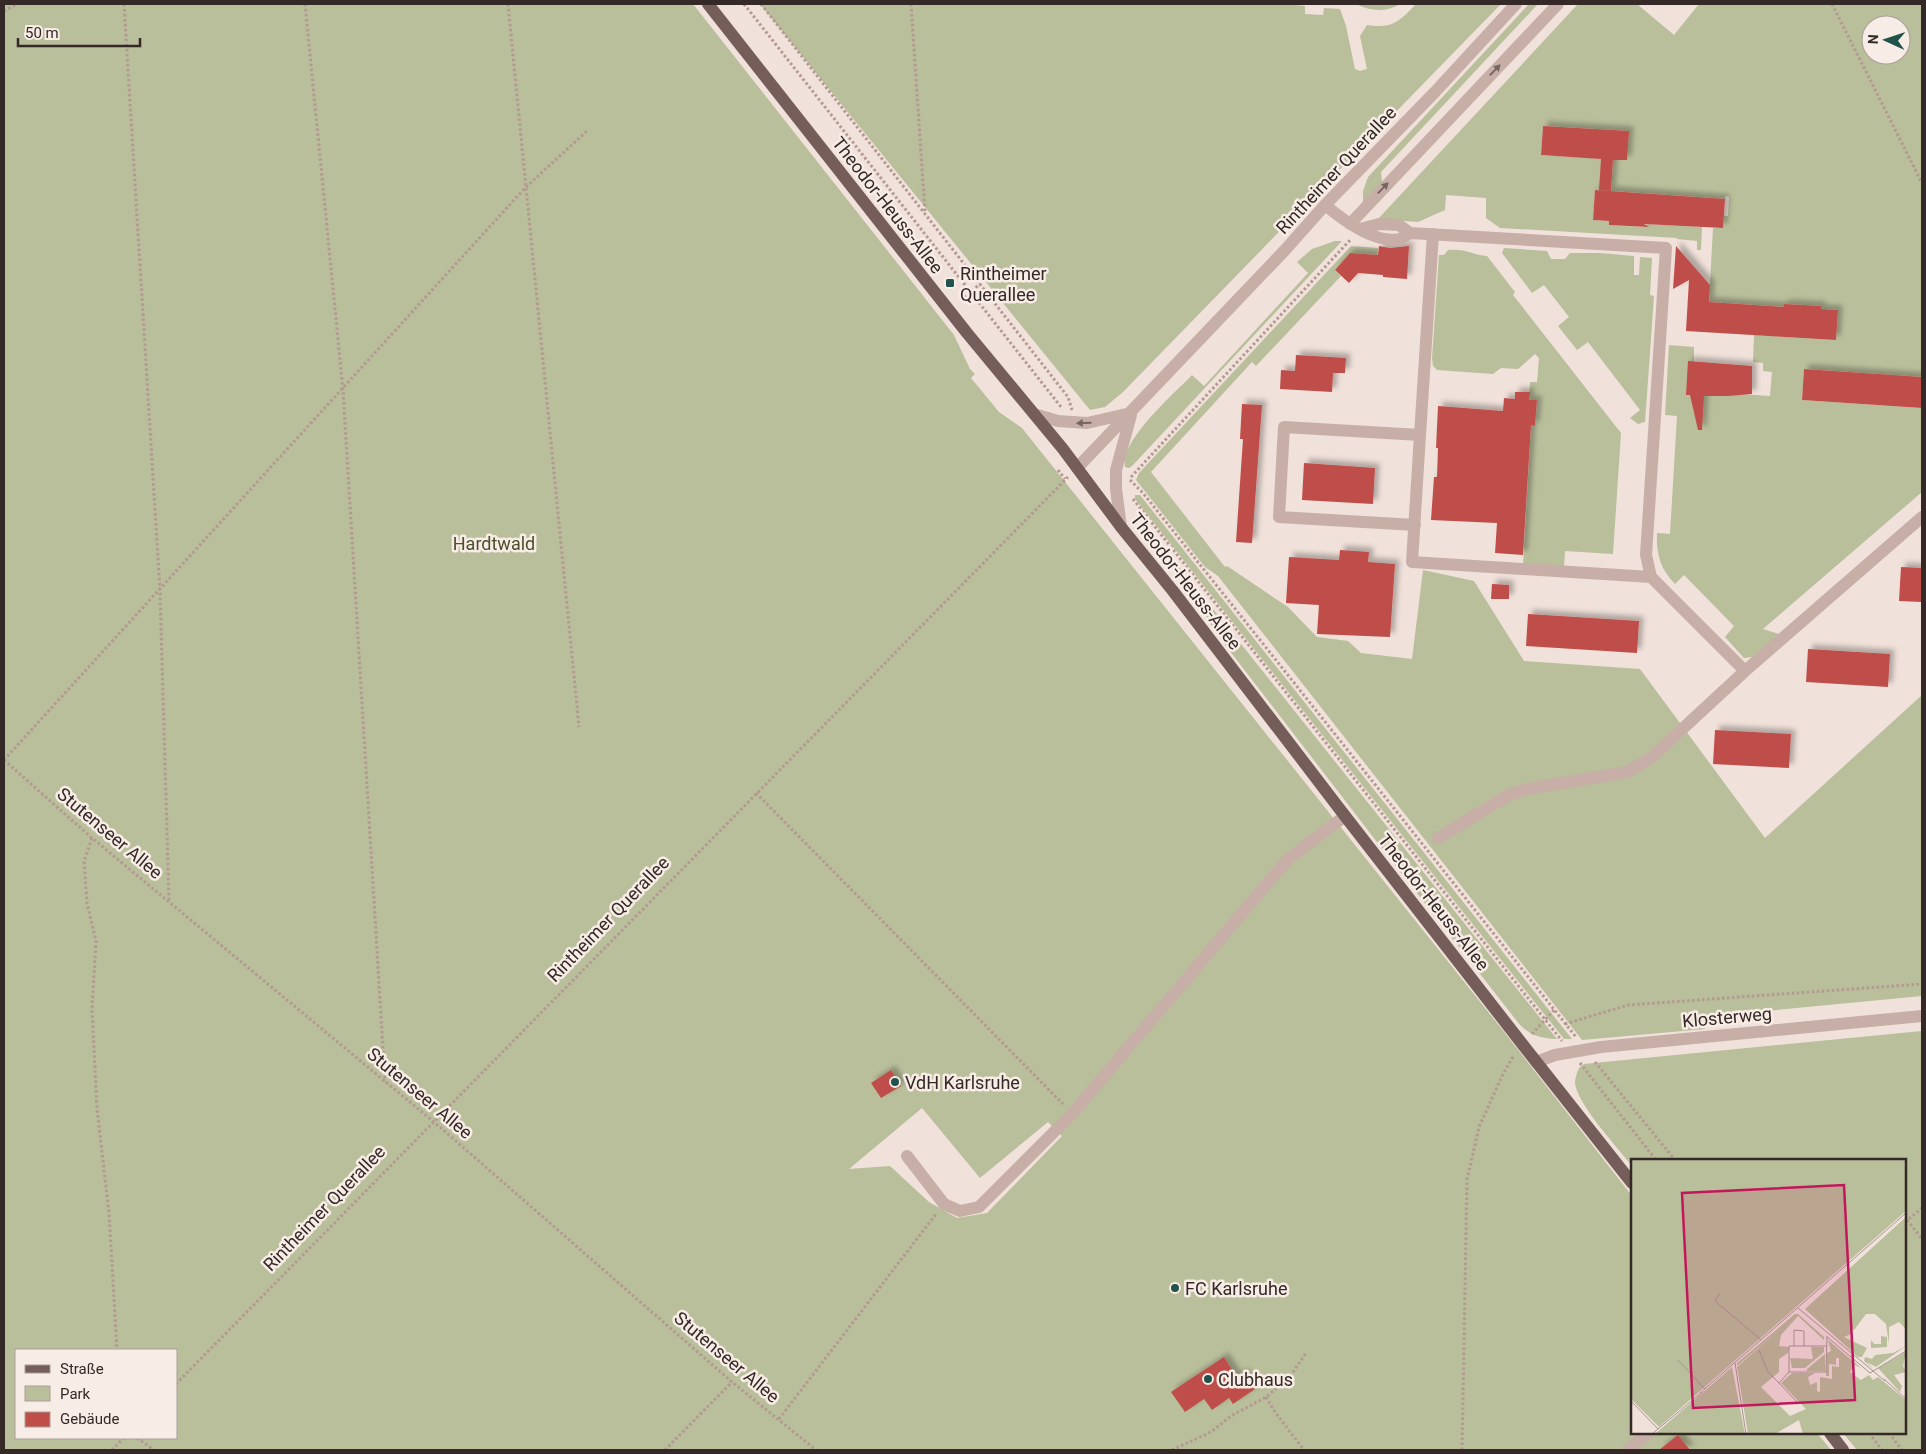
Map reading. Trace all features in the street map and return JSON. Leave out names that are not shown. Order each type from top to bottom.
[{"type":"main road","name":"Theodor-Heuss-Allee","points":[[708,4],[967,333],[1077,468],[1523,1046],[1631,1182]]},
{"type":"main road","points":[[1831,1434],[1843,1450]]},
{"type":"street","name":"Rintheimer Querallee","points":[[1077,468],[1285,250],[1325,205],[1435,92],[1516,4]]},
{"type":"street","points":[[1355,226],[1558,4]]},
{"type":"street","points":[[1325,205],[1355,226],[1378,238],[1400,239],[1410,233],[1666,248],[1646,555],[1651,577],[1744,671]]},
{"type":"street","points":[[1433,234],[1412,562],[1651,577]]},
{"type":"street","points":[[1034,414],[1058,421],[1087,423],[1131,412],[1116,470],[1116,490],[1121,527]]},
{"type":"street","points":[[1415,525],[1279,517],[1284,427],[1420,435]]},
{"type":"street","points":[[1438,838],[1509,795],[1527,789],[1627,772],[1641,765],[1652,757],[1744,671],[1922,517]]},
{"type":"street","points":[[908,1156],[944,1204],[960,1211],[979,1207],[1072,1114],[1288,859],[1345,816]]},
{"type":"street","name":"Klosterweg","points":[[1536,1062],[1570,1052],[1629,1043],[1922,1016]]},
{"type":"street","points":[[1628,1450],[1648,1434]]},
{"type":"path","points":[[4,11],[17,4]]},
{"type":"path","points":[[124,4],[160,591],[169,902]]},
{"type":"path","points":[[306,4],[343,390],[385,1082]]},
{"type":"path","points":[[508,4],[580,727]]},
{"type":"path","points":[[744,4],[970,292],[1076,423]]},
{"type":"path","points":[[761,4],[1068,397],[1076,423]]},
{"type":"path","points":[[910,4],[925,213]]},
{"type":"path","points":[[1832,4],[1922,183]]},
{"type":"path","points":[[4,760],[160,591],[525,188],[588,130]]},
{"type":"path","points":[[964,297],[980,284]]},
{"type":"path","name":"Rintheimer Querallee","points":[[178,1382],[1065,479]]},
{"type":"path","points":[[1130,486],[1129,479],[1149,500],[1674,1159]]},
{"type":"path","points":[[1132,494],[1133,501],[1655,1159]]},
{"type":"path","name":"Stutenseer Allee","points":[[4,760],[92,838],[434,1122],[732,1382],[816,1450]]},
{"type":"path","points":[[756,793],[1072,1114]]},
{"type":"path","points":[[92,838],[84,861],[87,903],[96,941],[93,1018],[97,1109],[109,1212],[117,1349]]},
{"type":"path","points":[[1565,1024],[1628,1005],[1922,984]]},
{"type":"path","points":[[1462,1450],[1467,1180],[1478,1127],[1515,1053],[1523,1046],[1544,1018],[1554,1010]]},
{"type":"path","points":[[778,1418],[944,1204]]},
{"type":"path","points":[[1922,1208],[1906,1221],[1922,1239]]},
{"type":"path","points":[[1172,1450],[1210,1432],[1231,1416],[1266,1397],[1289,1378],[1306,1353]]},
{"type":"path","points":[[665,1450],[732,1382]]},
{"type":"path","points":[[1266,1397],[1304,1450]]},
{"type":"path","points":[[1870,1434],[1882,1450]]},
{"type":"path","points":[[1890,1434],[1902,1450]]},
{"type":"path","points":[[112,1450],[123,1439]]},
{"type":"path","points":[[138,1439],[154,1450]]},
{"type":"green space","name":"Hardtwald","points":[[4,4],[693,4],[954,335],[970,369],[975,374],[971,378],[999,412],[1022,428],[1501,1028],[1631,1195],[1631,1434],[1818,1434],[1831,1450],[4,1450]],"holes":[[[922,1108],[980,1178],[1048,1122],[1062,1136],[987,1213],[957,1218],[929,1202],[890,1166],[849,1169]]]},
{"type":"green space","points":[[760,4],[1285,4],[1305,6],[1305,14],[1323,15],[1324,8],[1340,9],[1346,26],[1355,69],[1360,71],[1367,69],[1360,36],[1367,25],[1383,26],[1394,23],[1400,20],[1416,4],[1501,4],[1123,392],[1105,407],[1090,410]]},
{"type":"green space","points":[[1356,4],[1400,4],[1389,9],[1378,10]]},
{"type":"green space","points":[[1529,4],[1538,4],[1381,172],[1382,183],[1363,204],[1363,191],[1368,177]]},
{"type":"green space","points":[[1578,4],[1637,4],[1674,35],[1699,4],[1922,4],[1922,377],[1804,369],[1802,400],[1922,408],[1922,492],[1763,629],[1779,634],[1752,657],[1744,658],[1725,637],[1734,626],[1684,575],[1675,584],[1662,567],[1658,554],[1657,533],[1670,534],[1677,416],[1665,415],[1669,345],[1694,347],[1694,362],[1687,395],[1691,395],[1694,411],[1704,396],[1739,394],[1770,396],[1772,372],[1763,371],[1763,363],[1753,362],[1754,335],[1836,340],[1838,310],[1821,309],[1821,306],[1784,304],[1784,307],[1709,302],[1713,228],[1723,228],[1724,216],[1728,216],[1729,197],[1725,196],[1725,199],[1611,191],[1613,160],[1627,160],[1628,131],[1543,126],[1541,155],[1607,159],[1604,191],[1595,191],[1593,220],[1609,221],[1610,225],[1645,227],[1646,224],[1702,227],[1701,250],[1697,250],[1697,241],[1677,238],[1500,228],[1486,218],[1486,198],[1446,195],[1445,210],[1418,222],[1378,219]]},
{"type":"green space","points":[[1335,241],[1342,241],[1133,465],[1129,468],[1125,467],[1126,456],[1131,444],[1139,431],[1162,405],[1192,375],[1204,386],[1308,273],[1297,262],[1312,249]]},
{"type":"green space","points":[[1351,246],[1378,248],[1377,255],[1350,253],[1335,270],[1341,276],[1256,366],[1252,362],[1151,472],[1225,567],[1227,566],[1288,607],[1317,637],[1348,641],[1361,653],[1412,659],[1423,570],[1474,581],[1524,661],[1640,669],[1765,838],[1922,695],[1922,996],[1704,1017],[1705,1029],[1582,1040],[1218,576],[1205,567],[1136,480],[1139,473]]},
{"type":"green space","points":[[1504,248],[1547,251],[1551,259],[1565,259],[1570,253],[1634,256],[1634,275],[1639,275],[1640,257],[1652,258],[1650,295],[1654,296],[1645,422],[1638,424],[1630,418],[1640,410],[1588,342],[1577,350],[1558,326],[1569,317],[1544,285],[1532,293],[1502,253]]},
{"type":"green space","points":[[1448,250],[1459,250],[1487,256],[1515,292],[1513,295],[1621,433],[1613,554],[1565,551],[1564,567],[1523,565],[1531,425],[1535,425],[1537,400],[1529,400],[1530,382],[1537,382],[1539,358],[1535,354],[1518,369],[1501,368],[1493,374],[1437,370],[1433,366],[1439,255],[1444,255]]},
{"type":"green space","points":[[1135,495],[1140,495],[1572,1039],[1564,1039],[1135,499]]},
{"type":"green space","points":[[1173,559],[1557,1039],[1537,1036],[1520,1025],[1216,633]]},
{"type":"green space","points":[[1922,1031],[1922,1450],[1857,1450],[1844,1434],[1906,1434],[1906,1159],[1631,1159],[1631,1165],[1590,1114],[1577,1092],[1575,1079],[1579,1068],[1584,1064]]},
{"type":"building","points":[[1543,126],[1629,131],[1627,160],[1613,160],[1611,191],[1599,190],[1601,159],[1541,155]]},
{"type":"building","points":[[1595,190],[1725,199],[1723,228],[1644,224],[1649,227],[1609,225],[1609,221],[1593,220]]},
{"type":"building","points":[[1379,246],[1390,248],[1409,246],[1407,279],[1358,273],[1349,283],[1335,270],[1350,253],[1378,255]]},
{"type":"building","points":[[1676,246],[1710,285],[1709,302],[1784,307],[1784,304],[1821,306],[1821,309],[1838,310],[1836,340],[1686,331],[1689,280],[1673,289]]},
{"type":"building","points":[[1296,355],[1346,358],[1345,373],[1333,373],[1332,392],[1280,389],[1281,370],[1295,371]]},
{"type":"building","points":[[1688,361],[1752,366],[1752,394],[1704,396],[1702,430],[1698,430],[1690,395],[1686,395]]},
{"type":"building","points":[[1804,369],[1922,377],[1922,408],[1802,400]]},
{"type":"building","points":[[1515,392],[1530,392],[1529,400],[1537,400],[1535,426],[1531,425],[1523,555],[1495,553],[1497,523],[1431,520],[1434,477],[1437,477],[1438,406],[1503,411],[1504,398],[1515,399]]},
{"type":"building","points":[[1242,404],[1262,405],[1252,543],[1236,542],[1243,439],[1240,439]]},
{"type":"building","points":[[1304,463],[1375,468],[1373,504],[1302,500]]},
{"type":"building","points":[[1340,550],[1369,552],[1368,562],[1395,564],[1390,637],[1317,634],[1319,605],[1286,603],[1289,557],[1339,560]]},
{"type":"building","points":[[1901,567],[1922,568],[1922,602],[1899,601]]},
{"type":"building","points":[[1492,584],[1509,585],[1509,599],[1491,599]]},
{"type":"building","points":[[1528,614],[1639,621],[1637,653],[1526,646]]},
{"type":"building","points":[[1808,649],[1890,654],[1888,687],[1806,682]]},
{"type":"building","points":[[1715,730],[1791,734],[1789,768],[1713,764]]},
{"type":"building","points":[[891,1070],[901,1086],[881,1098],[871,1083]]},
{"type":"building","points":[[1224,1357],[1237,1377],[1244,1373],[1255,1389],[1233,1404],[1229,1398],[1212,1410],[1204,1399],[1185,1412],[1171,1392]]},
{"type":"building","points":[[1678,1435],[1690,1450],[1659,1450]]},
{"type":"place","name":"Rintheimer Querallee","points":[[950,283]]},
{"type":"place","name":"VdH Karlsruhe","points":[[895,1082]]},
{"type":"place","name":"FC Karlsruhe","points":[[1175,1288]]},
{"type":"place","name":"Clubhaus","points":[[1208,1379]]}]
